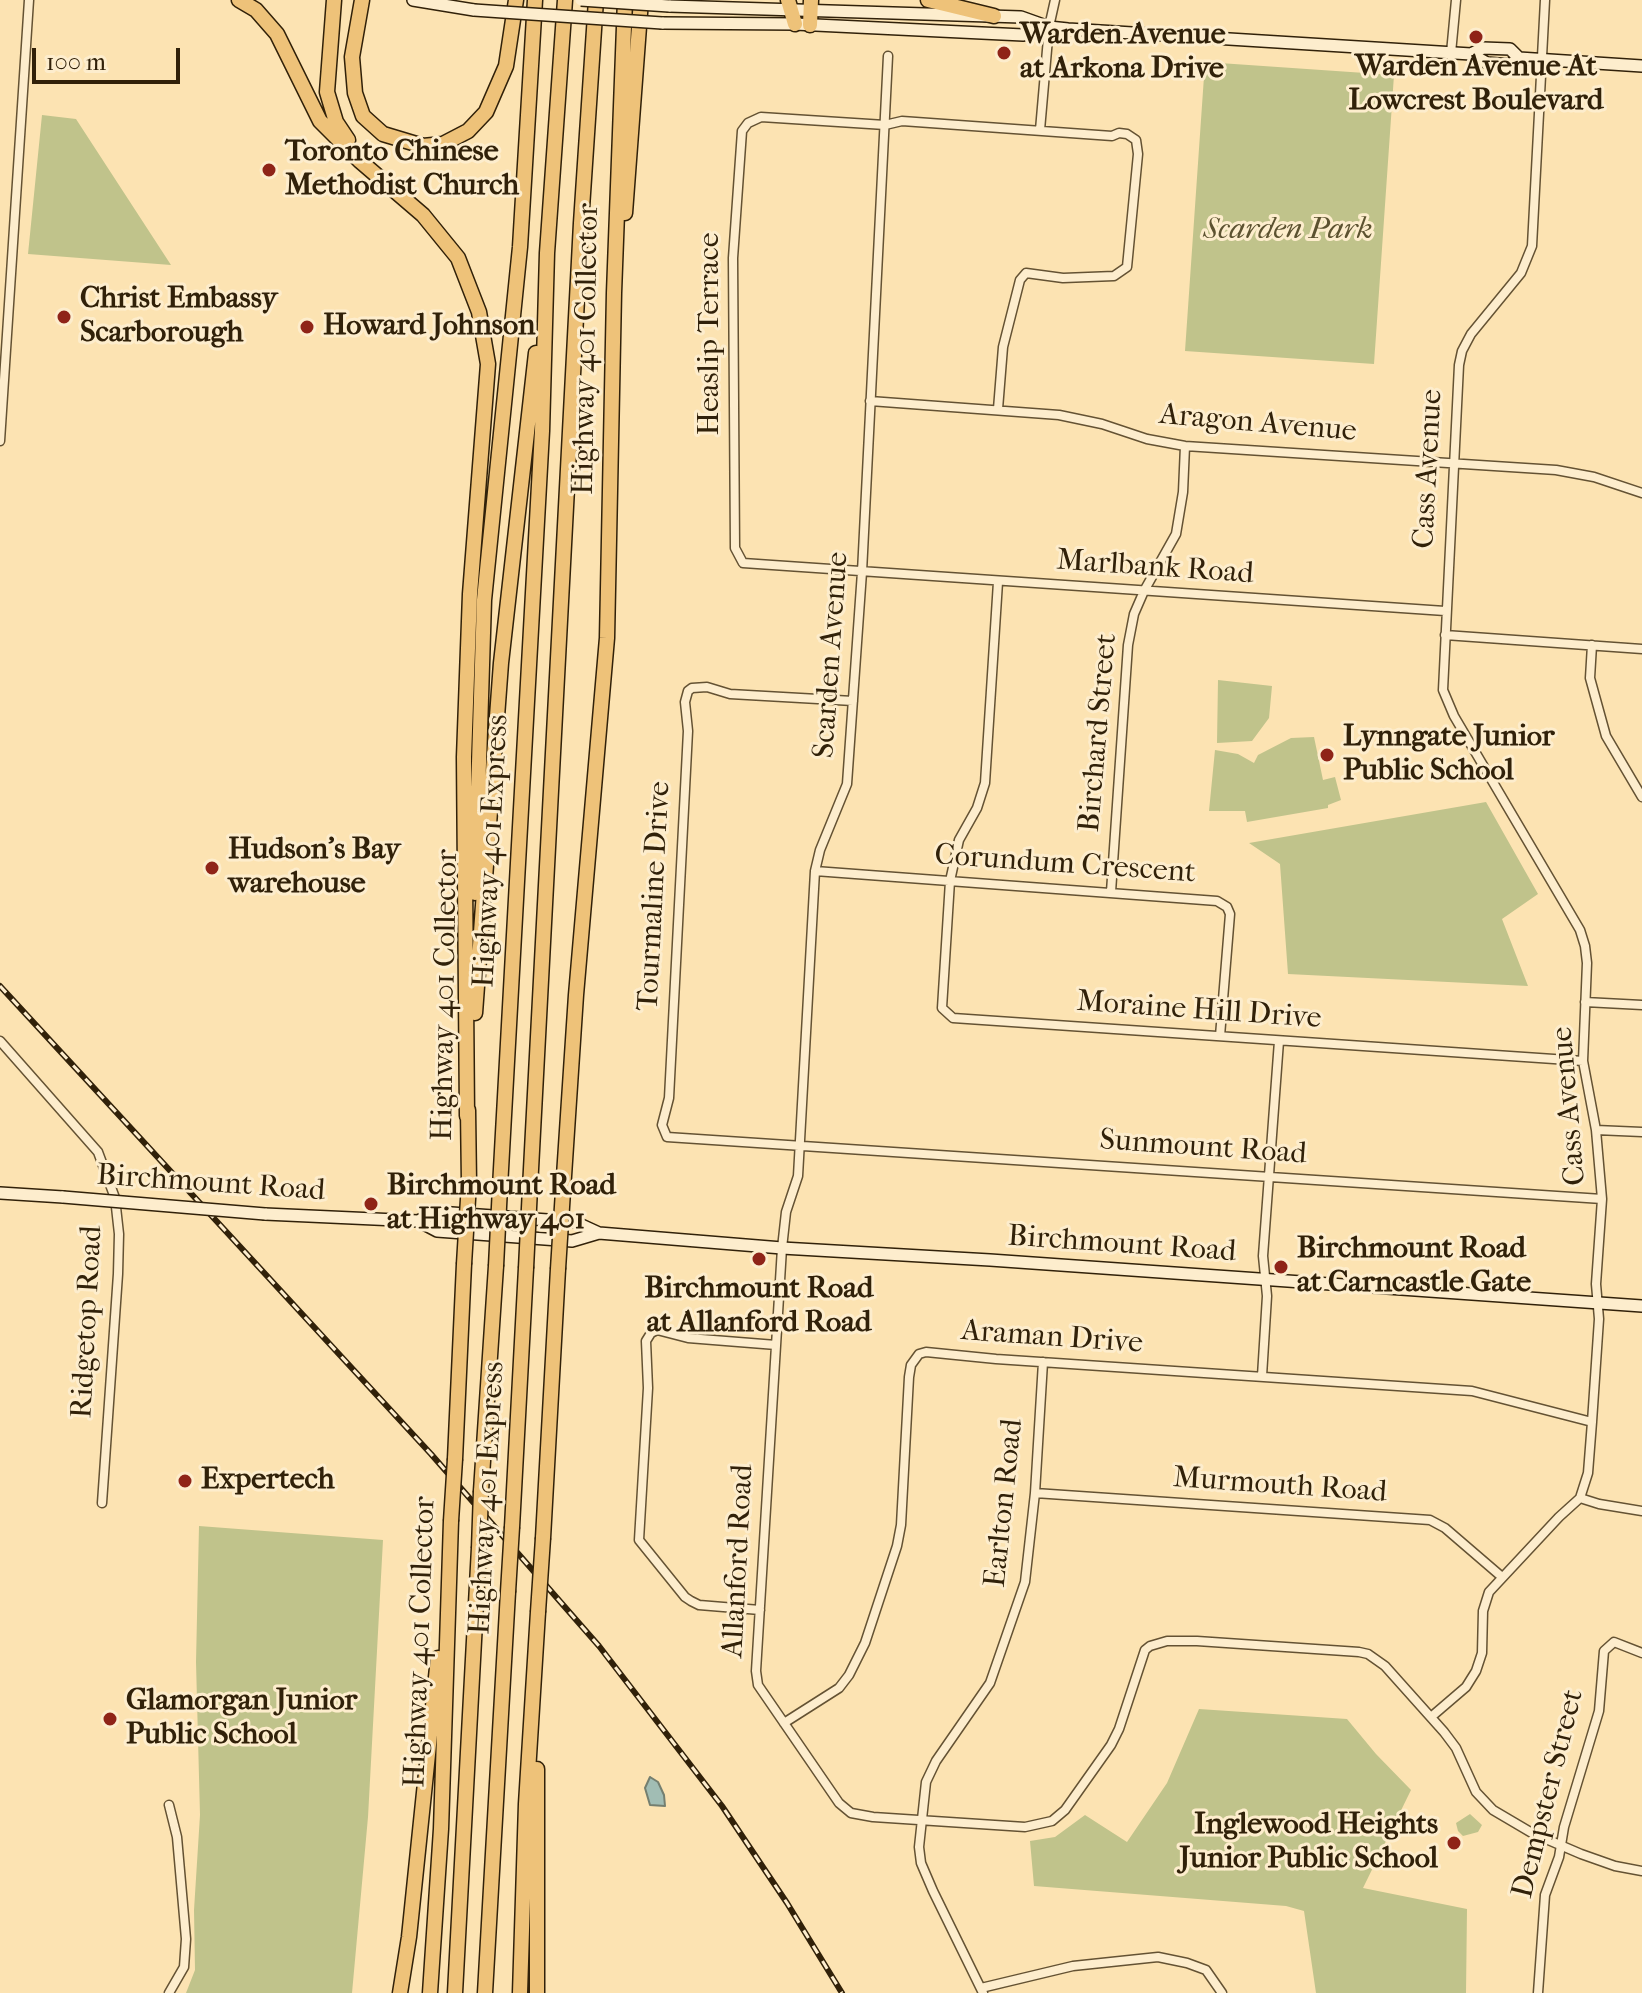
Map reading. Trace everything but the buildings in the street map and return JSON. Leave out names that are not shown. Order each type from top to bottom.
[{"type":"highway","points":[[239,0],[269,22],[320,121],[360,161],[423,215],[458,258],[479,312],[488,364],[470,594],[465,742],[467,1116]]},
{"type":"highway","points":[[334,0],[327,92],[336,122],[360,161]]},
{"type":"highway","points":[[362,0],[352,57],[355,93],[363,116],[383,134],[423,146],[443,144],[468,131],[486,112],[506,66],[516,0]]},
{"type":"highway","name":"Highway 401 Collector","points":[[430,1993],[441,1829],[451,1528],[469,1183],[467,1116],[484,600],[520,247],[535,0]]},
{"type":"highway","name":"Highway 401 Express","points":[[455,1993],[542,431],[547,253],[565,0]]},
{"type":"highway","name":"Highway 401 Express","points":[[485,1993],[581,223],[596,0]]},
{"type":"highway","name":"Highway 401 Collector","points":[[520,1993],[530,1730],[563,1191],[576,995],[607,638],[614,293],[625,0]]},
{"type":"highway","points":[[614,293],[628,185],[633,78],[641,0]]},
{"type":"highway","points":[[928,0],[994,16]]},
{"type":"highway","points":[[467,1116],[501,663],[547,253]]},
{"type":"highway","points":[[400,1993],[409,1937],[451,1528]]},
{"type":"highway","points":[[530,1730],[537,1759],[537,1993]]},
{"type":"main road","points":[[413,0],[474,10],[662,23],[801,11],[1023,35],[1049,27]]},
{"type":"main road","points":[[581,0],[669,6],[1021,17],[1049,27],[1471,54],[1487,63],[1510,65],[1519,58],[1642,66]]},
{"type":"main road","name":"Birchmount Road","points":[[0,1193],[265,1214],[418,1221],[437,1231],[572,1241],[599,1233]]},
{"type":"main road","name":"Birchmount Road","points":[[418,1221],[438,1212],[575,1222],[599,1233],[782,1248],[1642,1306]]},
{"type":"street","points":[[0,441],[29,0]]},
{"type":"street","points":[[1040,130],[1049,27],[1055,0]]},
{"type":"street","points":[[1451,53],[1456,0]]},
{"type":"street","name":"Cass Avenue","points":[[1545,0],[1532,246],[1521,273],[1471,334],[1462,351],[1453,463],[1443,690],[1445,699],[1580,930],[1587,963],[1583,1061],[1596,1130],[1602,1199],[1592,1422],[1588,1473],[1580,1498]]},
{"type":"street","name":"Scarden Avenue","points":[[782,1248],[786,1212],[798,1176],[815,871],[820,850],[847,784],[862,572],[888,56]]},
{"type":"street","name":"Heaslip Terrace","points":[[862,572],[743,563],[735,548],[733,258],[742,131],[748,123],[761,117],[885,125]]},
{"type":"street","points":[[885,125],[902,121],[1112,136],[1119,133],[1136,140],[1136,176],[1127,267],[1114,276],[1063,278],[1026,273],[1020,280],[1003,347],[998,409]]},
{"type":"street","name":"Aragon Avenue","points":[[870,401],[1059,415],[1185,446],[1556,470],[1594,477],[1642,493]]},
{"type":"street","name":"Birchard Street","points":[[1111,892],[1128,645],[1134,614],[1176,534],[1183,492],[1185,446]]},
{"type":"street","name":"Marlbank Road","points":[[862,572],[1445,611]]},
{"type":"street","points":[[950,881],[959,840],[977,808],[985,783],[998,582]]},
{"type":"street","points":[[1445,635],[1642,649]]},
{"type":"street","points":[[1592,645],[1590,678],[1606,736],[1642,797]]},
{"type":"street","name":"Tourmaline Drive","points":[[800,1145],[672,1139],[663,1130],[669,1098],[688,731],[685,702],[688,691],[699,687],[730,694],[853,701]]},
{"type":"street","name":"Corundum Crescent","points":[[815,871],[1217,901],[1227,907],[1230,914],[1220,1036]]},
{"type":"street","name":"Moraine Hill Drive","points":[[950,881],[942,1008],[953,1018],[1583,1061]]},
{"type":"street","points":[[1585,1002],[1642,1005]]},
{"type":"street","name":"Ridgetop Road","points":[[0,1041],[98,1152],[115,1198],[119,1225],[118,1274],[102,1503]]},
{"type":"street","points":[[1262,1376],[1267,1296],[1263,1256],[1279,1041]]},
{"type":"street","points":[[1596,1130],[1642,1132]]},
{"type":"street","name":"Sunmount Road","points":[[800,1145],[1602,1199]]},
{"type":"street","name":"Allanford Road","points":[[782,1248],[756,1678],[762,1692],[843,1808],[861,1815],[922,1820],[1025,1827],[1044,1824],[1065,1810],[1115,1739],[1145,1650],[1158,1642],[1219,1642],[1346,1650],[1368,1654],[1400,1680],[1456,1748],[1476,1792],[1493,1810],[1532,1833],[1603,1863],[1642,1871]]},
{"type":"street","points":[[760,1610],[699,1605],[691,1601],[639,1540],[648,1388],[646,1341],[657,1330],[688,1338],[776,1345]]},
{"type":"street","name":"Araman Drive","points":[[784,1723],[839,1688],[865,1643],[896,1553],[909,1377],[914,1358],[926,1352],[1472,1391],[1592,1422]]},
{"type":"street","name":"Earlton Road","points":[[982,1991],[921,1863],[922,1820],[926,1782],[990,1683],[1025,1582],[1035,1493],[1043,1362]]},
{"type":"street","name":"Murmouth Road","points":[[1035,1493],[1430,1520],[1445,1528],[1502,1577]]},
{"type":"street","points":[[1431,1717],[1466,1687],[1476,1671],[1482,1653],[1489,1592],[1580,1498],[1642,1511]]},
{"type":"street","name":"Dempster Street","points":[[1538,1993],[1545,1895],[1559,1857],[1599,1711],[1604,1651],[1614,1642],[1642,1653]]},
{"type":"street","points":[[169,1805],[177,1837],[186,1939],[184,1967],[169,1993]]},
{"type":"street","points":[[982,1991],[1073,1966],[1158,1957],[1175,1959],[1206,1970],[1222,1993]]},
{"type":"green space","name":"Scarden Park","points":[[1205,62],[1394,75],[1374,364],[1185,351]]},
{"type":"green space","points":[[42,115],[76,119],[171,265],[28,254]]},
{"type":"green space","points":[[1218,680],[1272,686],[1269,718],[1252,741],[1217,743]]},
{"type":"green space","points":[[1314,737],[1323,780],[1335,777],[1341,800],[1328,805],[1328,808],[1247,822],[1245,811],[1209,811],[1215,750],[1238,754],[1254,763],[1258,755],[1291,738]]},
{"type":"green space","points":[[1486,802],[1538,894],[1502,919],[1528,986],[1288,974],[1280,864],[1249,843]]},
{"type":"green space","points":[[199,1526],[383,1540],[368,1817],[352,1993],[186,1993],[195,1970],[194,1910],[200,1815],[196,1662]]},
{"type":"green space","points":[[1199,1709],[1347,1719],[1411,1790],[1363,1888],[1467,1909],[1466,1993],[1316,1993],[1304,1911],[1286,1906],[1034,1886],[1030,1841],[1055,1837],[1085,1815],[1127,1842],[1167,1783]]},
{"type":"green space","points":[[1470,1814],[1482,1825],[1478,1832],[1463,1836],[1456,1823]]},
{"type":"water","points":[[650,1777],[658,1782],[665,1806],[650,1805],[645,1788]]},
{"type":"railway","points":[[0,986],[431,1454],[599,1646],[722,1806],[842,1993]]},
{"type":"place","name":"Warden Avenue At Lowcrest Boulevard","points":[[1476,37]]},
{"type":"place","name":"Warden Avenue at Arkona Drive","points":[[1004,53]]},
{"type":"place","name":"Toronto Chinese Methodist Church","points":[[269,170]]},
{"type":"place","name":"Christ Embassy Scarborough","points":[[64,317]]},
{"type":"place","name":"Howard Johnson","points":[[307,327]]},
{"type":"place","name":"Lynngate Junior Public School","points":[[1327,755]]},
{"type":"place","name":"Hudson's Bay warehouse","points":[[212,868]]},
{"type":"place","name":"Birchmount Road at Highway 401","points":[[371,1204]]},
{"type":"place","name":"Birchmount Road at Allanford Road","points":[[759,1259]]},
{"type":"place","name":"Birchmount Road at Carncastle Gate","points":[[1281,1267]]},
{"type":"place","name":"Expertech","points":[[185,1481]]},
{"type":"place","name":"Glamorgan Junior Public School","points":[[110,1719]]},
{"type":"place","name":"Inglewood Heights Junior Public School","points":[[1454,1843]]}]
